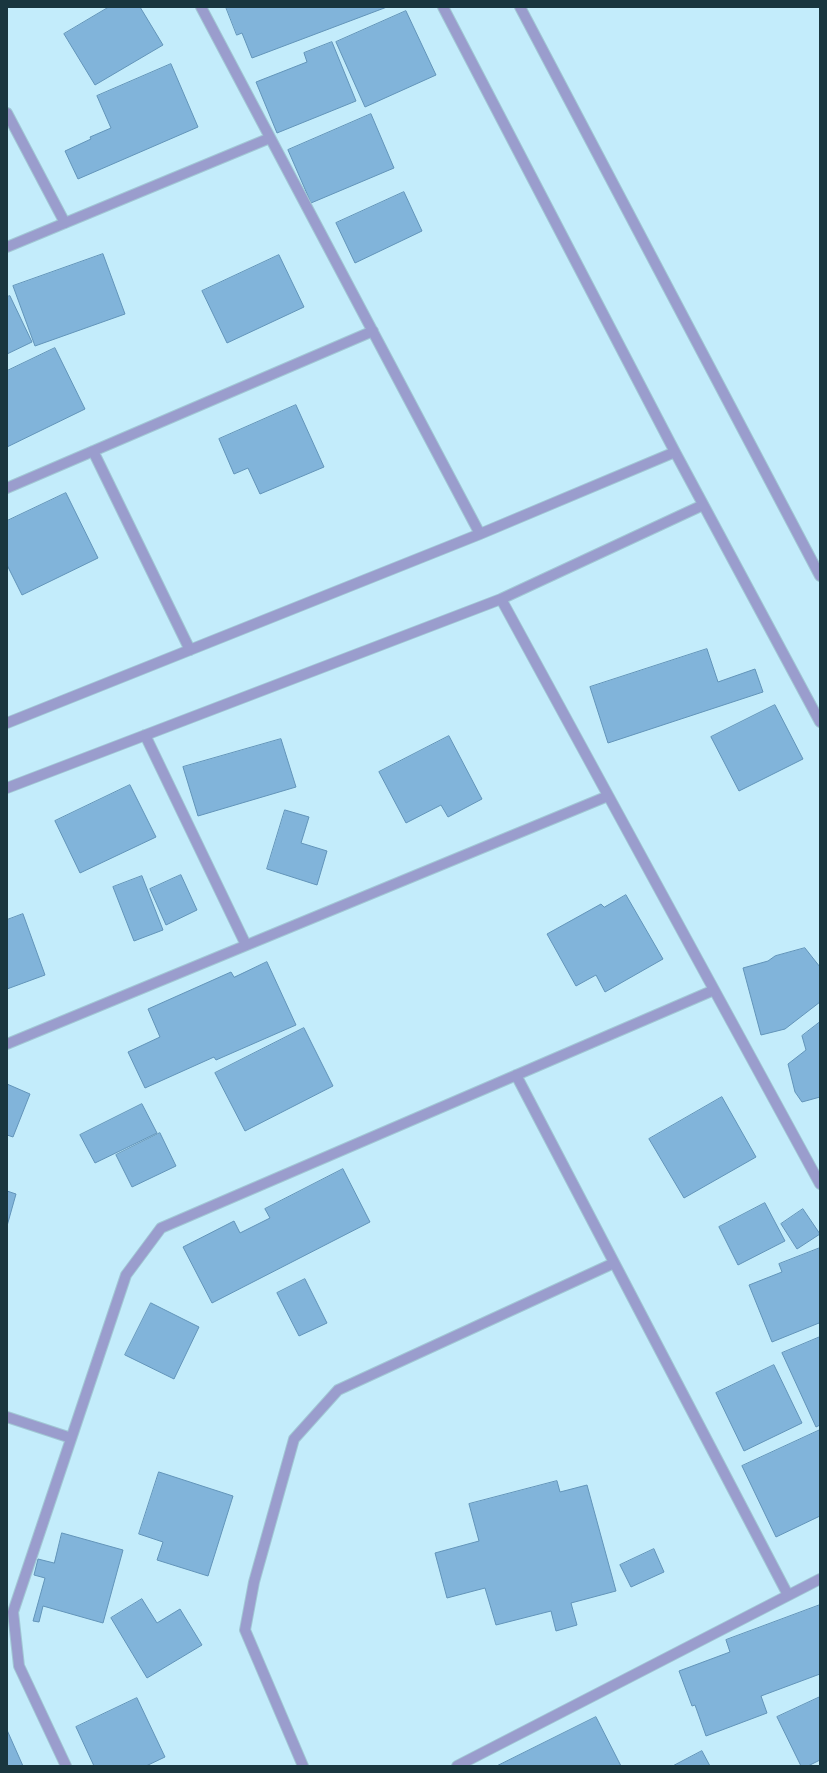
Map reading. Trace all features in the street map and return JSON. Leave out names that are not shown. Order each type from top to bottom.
[{"type":"street","points":[[201,7],[480,534]]},
{"type":"street","points":[[443,7],[675,452],[820,722]]},
{"type":"street","points":[[520,7],[820,576]]},
{"type":"street","points":[[7,113],[64,223]]},
{"type":"street","points":[[7,247],[270,138]]},
{"type":"street","points":[[7,488],[373,331]]},
{"type":"street","points":[[93,451],[190,650]]},
{"type":"street","points":[[7,723],[480,534],[675,452]]},
{"type":"street","points":[[7,788],[501,598],[703,504]]},
{"type":"street","points":[[501,598],[820,1184]]},
{"type":"street","points":[[145,735],[246,945]]},
{"type":"street","points":[[7,1044],[608,796]]},
{"type":"street","points":[[66,1766],[19,1666],[13,1612],[126,1275],[161,1228],[714,990]]},
{"type":"street","points":[[516,1075],[788,1595]]},
{"type":"street","points":[[303,1766],[245,1630],[254,1582],[294,1439],[338,1390],[614,1264]]},
{"type":"street","points":[[7,1417],[71,1438]]},
{"type":"street","points":[[457,1766],[820,1579]]},
{"type":"building","points":[[109,7],[140,7],[163,45],[95,85],[64,34]]},
{"type":"building","points":[[226,7],[387,7],[252,58],[242,33],[237,35]]},
{"type":"building","points":[[406,11],[436,75],[365,107],[336,42]]},
{"type":"building","points":[[332,42],[356,101],[277,133],[256,82],[307,62],[304,53]]},
{"type":"building","points":[[171,64],[198,127],[78,179],[65,151],[91,139],[90,137],[111,128],[97,96]]},
{"type":"building","points":[[371,114],[394,168],[311,203],[288,150]]},
{"type":"building","points":[[404,192],[422,231],[355,263],[336,223]]},
{"type":"building","points":[[103,254],[125,314],[35,346],[13,286]]},
{"type":"building","points":[[279,255],[304,307],[227,343],[202,291]]},
{"type":"building","points":[[10,296],[32,342],[7,354],[7,297]]},
{"type":"building","points":[[55,348],[85,409],[7,447],[7,371]]},
{"type":"building","points":[[296,405],[324,467],[260,494],[248,468],[234,474],[219,439]]},
{"type":"building","points":[[66,493],[98,558],[22,595],[7,565],[7,521]]},
{"type":"building","points":[[707,649],[718,682],[755,669],[763,692],[608,743],[590,687]]},
{"type":"building","points":[[775,705],[803,759],[739,791],[711,737]]},
{"type":"building","points":[[449,736],[482,799],[448,817],[441,805],[406,823],[379,772]]},
{"type":"building","points":[[281,739],[296,787],[198,816],[183,767]]},
{"type":"building","points":[[130,785],[156,837],[80,873],[55,821]]},
{"type":"building","points":[[285,810],[309,817],[301,843],[327,851],[317,885],[267,869]]},
{"type":"building","points":[[181,875],[197,910],[166,925],[150,889]]},
{"type":"building","points":[[142,876],[163,930],[134,941],[113,887]]},
{"type":"building","points":[[626,895],[663,959],[605,992],[596,975],[576,986],[547,934],[601,904],[604,907]]},
{"type":"building","points":[[23,914],[45,975],[7,989],[7,920]]},
{"type":"building","points":[[805,948],[820,967],[820,1002],[785,1029],[761,1035],[743,968],[768,961],[775,956]]},
{"type":"building","points":[[267,962],[296,1025],[216,1060],[214,1057],[145,1088],[128,1052],[160,1037],[148,1009],[231,972],[234,977]]},
{"type":"building","points":[[820,1022],[820,1097],[802,1102],[795,1092],[788,1064],[806,1050],[802,1036]]},
{"type":"building","points":[[304,1028],[333,1086],[245,1131],[215,1073]]},
{"type":"building","points":[[7,1084],[30,1094],[13,1137],[7,1135]]},
{"type":"building","points":[[722,1097],[756,1157],[684,1198],[649,1139]]},
{"type":"building","points":[[142,1104],[157,1133],[95,1163],[80,1135]]},
{"type":"building","points":[[160,1133],[176,1166],[132,1187],[116,1155]]},
{"type":"building","points":[[343,1169],[370,1222],[212,1303],[183,1247],[234,1221],[240,1233],[270,1218],[265,1209]]},
{"type":"building","points":[[7,1191],[16,1194],[7,1226]]},
{"type":"building","points":[[765,1203],[785,1241],[738,1265],[719,1227]]},
{"type":"building","points":[[803,1209],[820,1234],[797,1249],[781,1224]]},
{"type":"building","points":[[820,1248],[820,1326],[819,1323],[772,1342],[749,1285],[782,1272],[779,1264]]},
{"type":"building","points":[[305,1279],[327,1323],[299,1336],[277,1293]]},
{"type":"building","points":[[151,1303],[199,1327],[174,1379],[125,1355]]},
{"type":"building","points":[[820,1337],[820,1425],[816,1427],[782,1353]]},
{"type":"building","points":[[774,1365],[802,1423],[744,1451],[716,1393]]},
{"type":"building","points":[[820,1430],[820,1516],[776,1537],[742,1466]]},
{"type":"building","points":[[159,1472],[233,1496],[208,1576],[157,1560],[163,1542],[139,1534]]},
{"type":"building","points":[[557,1481],[560,1492],[587,1485],[616,1591],[571,1603],[577,1625],[556,1631],[551,1611],[496,1625],[485,1588],[447,1598],[435,1553],[479,1541],[469,1504]]},
{"type":"building","points":[[62,1533],[123,1550],[103,1623],[43,1606],[39,1622],[33,1621],[45,1578],[34,1575],[38,1559],[54,1563]]},
{"type":"building","points":[[654,1549],[664,1572],[631,1587],[620,1565]]},
{"type":"building","points":[[142,1599],[157,1623],[180,1609],[202,1645],[147,1678],[111,1618]]},
{"type":"building","points":[[820,1605],[820,1674],[761,1696],[767,1713],[706,1736],[695,1705],[692,1706],[679,1671],[730,1652],[726,1640]]},
{"type":"building","points":[[820,1697],[820,1760],[808,1766],[801,1766],[777,1717]]},
{"type":"building","points":[[137,1698],[165,1757],[146,1766],[94,1766],[76,1727]]},
{"type":"building","points":[[596,1717],[621,1766],[497,1766]]},
{"type":"building","points":[[7,1730],[23,1766],[7,1766]]},
{"type":"building","points":[[702,1751],[710,1766],[673,1766]]}]
